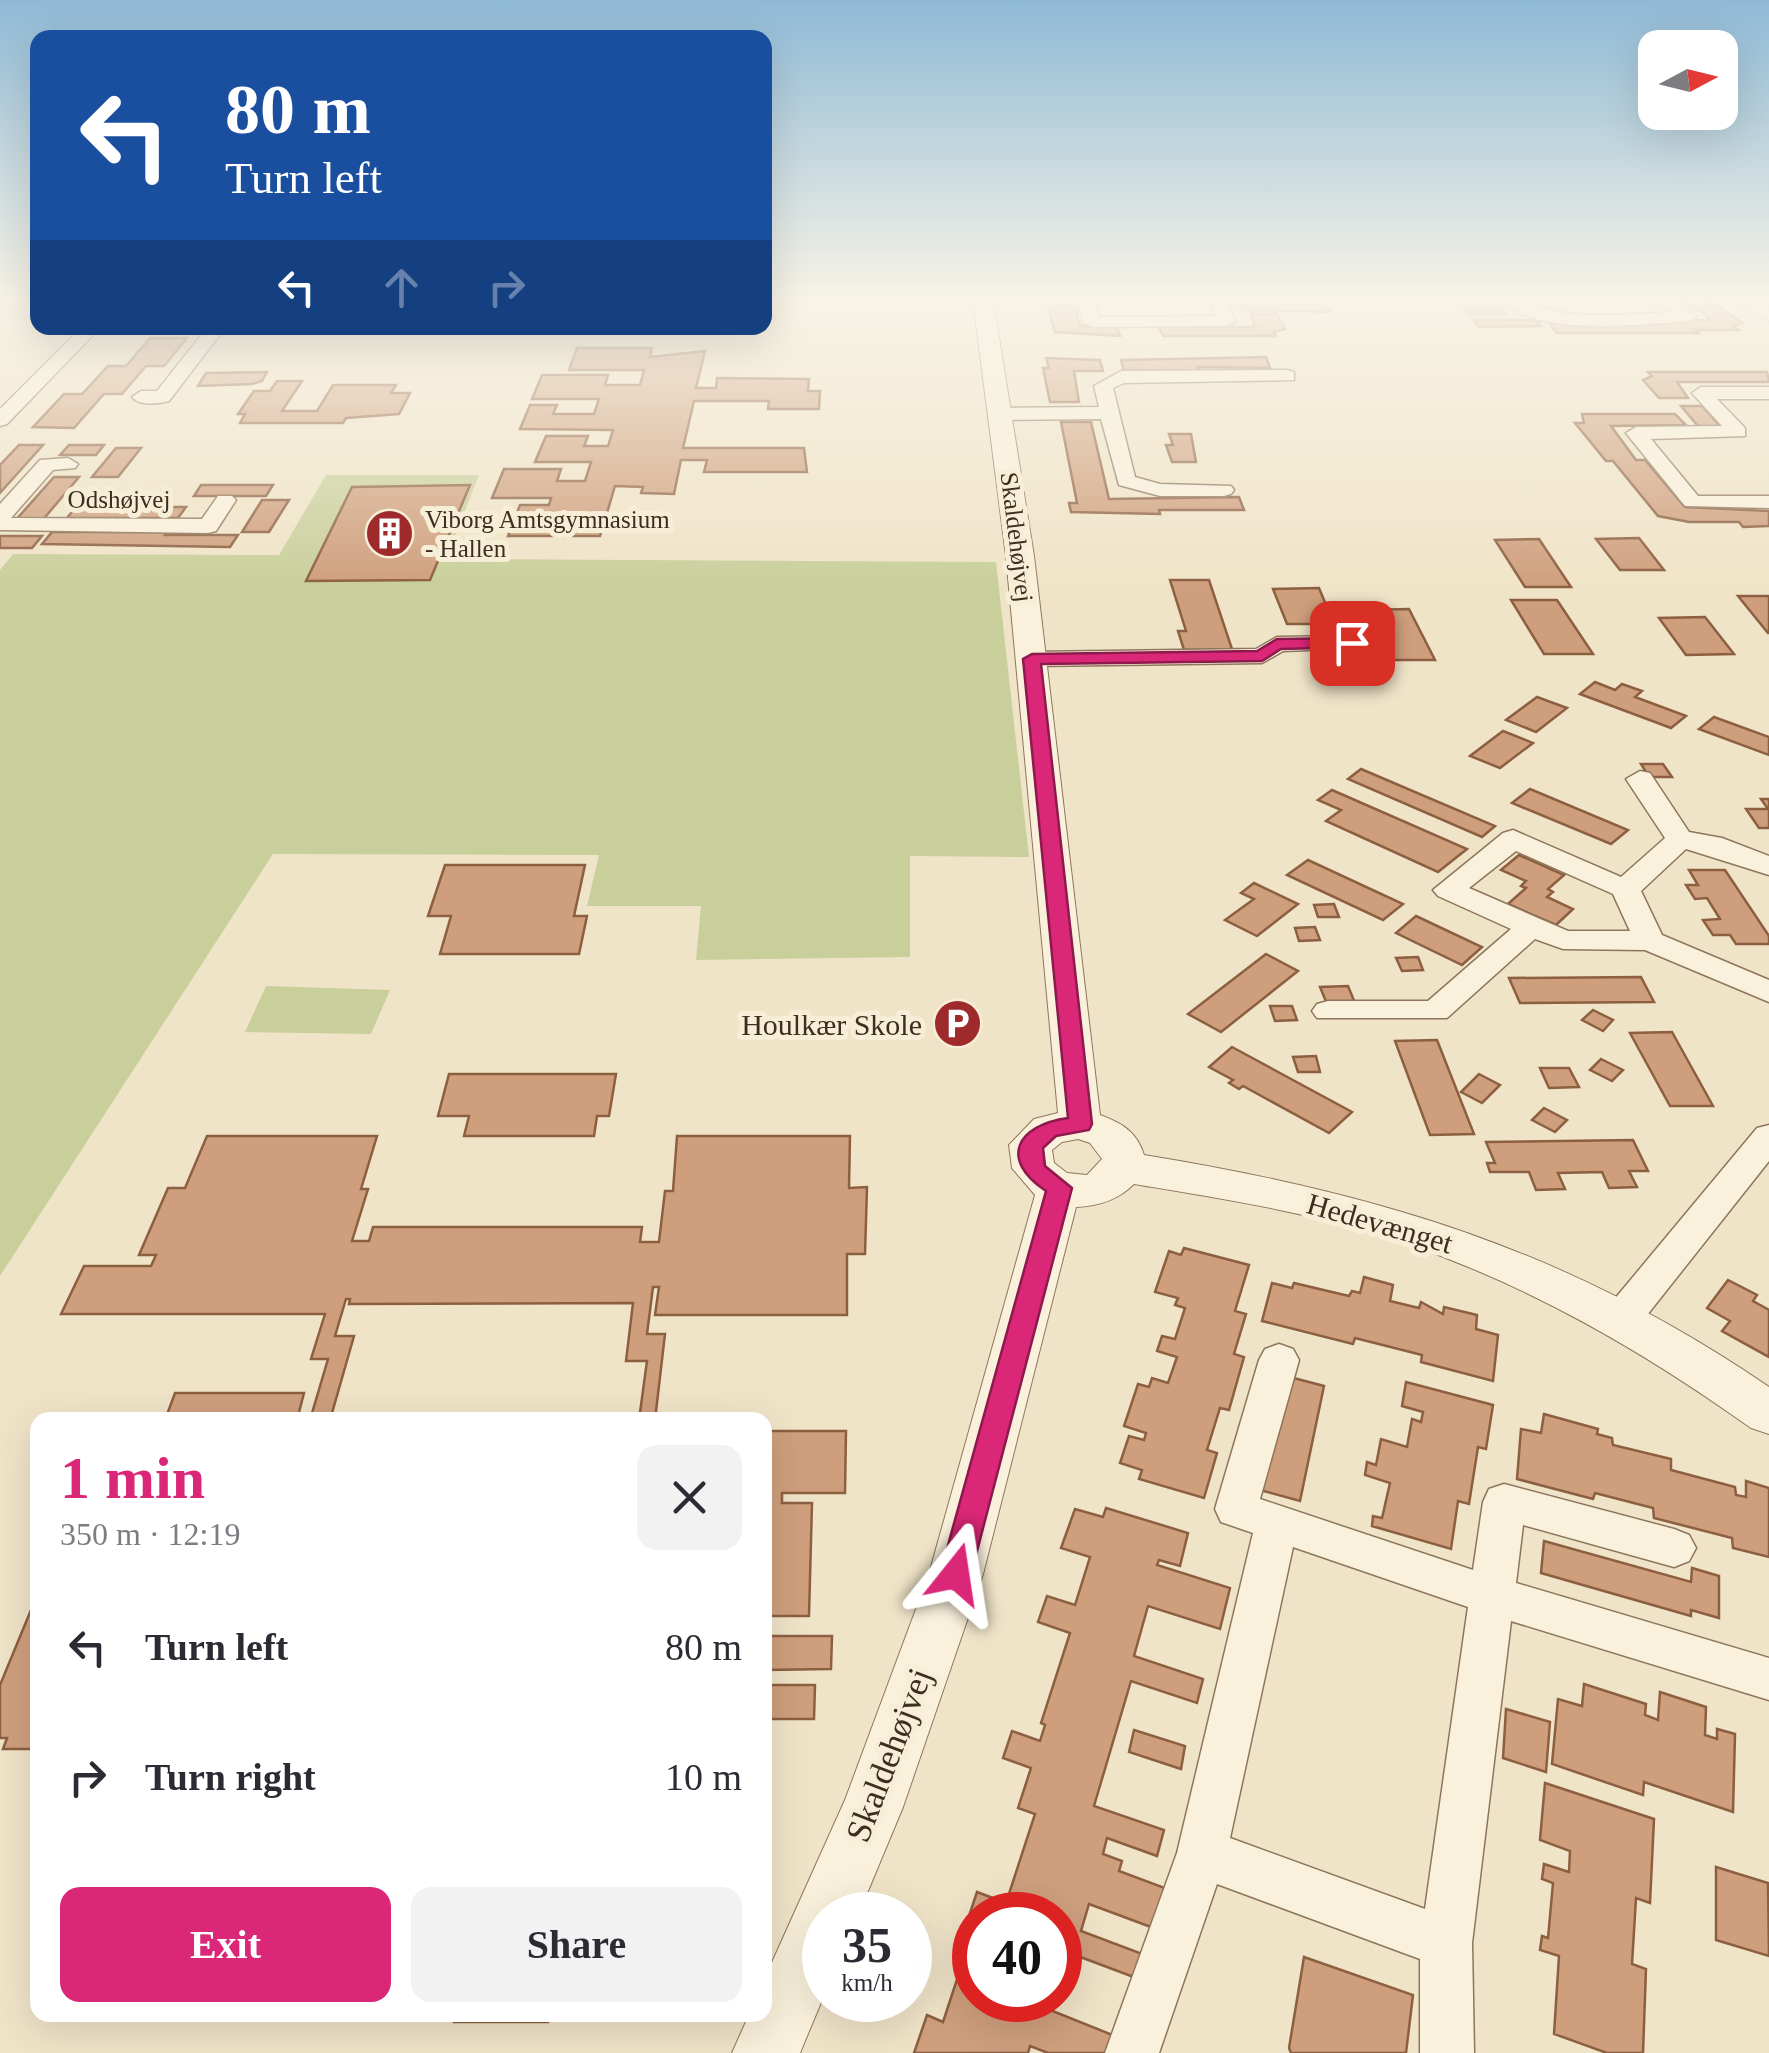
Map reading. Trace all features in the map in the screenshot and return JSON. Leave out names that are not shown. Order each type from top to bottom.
[{"type":"street","points":[[0,420],[24,396]]},
{"type":"street","points":[[141,397],[163,396]]},
{"type":"street","name":"Skaldehøjvej","points":[[997,396],[1032,659],[1080,1124]]},
{"type":"street","points":[[1106,396],[1126,481],[1160,490],[1224,490]]},
{"type":"street","points":[[1703,396],[1746,434],[1636,434],[1692,502],[1769,502]]},
{"type":"street","points":[[1000,414],[1110,413]]},
{"type":"street","name":"Odshøjvej","points":[[0,521],[47,464],[68,464]]},
{"type":"street","name":"Odshøjvej","points":[[0,521],[208,526],[225,500]]},
{"type":"street","points":[[1032,659],[1262,656],[1277,644],[1352,643]]},
{"type":"street","points":[[1640,779],[1680,838],[1712,844],[1769,866]]},
{"type":"street","points":[[1625,889],[1680,838]]},
{"type":"street","points":[[1650,940],[1625,889],[1513,839],[1448,890],[1563,940],[1650,940],[1769,992]]},
{"type":"street","points":[[1328,1011],[1436,1011],[1532,926]]},
{"type":"street","points":[[1080,1124],[1095,1127],[1118,1141],[1125,1167],[1115,1181],[1101,1188],[1059,1188],[1036,1172],[1030,1159],[1031,1145],[1048,1129],[1080,1124]]},
{"type":"street","points":[[1622,1318],[1769,1137]]},
{"type":"street","name":"Hedevænget","points":[[1125,1167],[1364,1214],[1470,1249],[1622,1318],[1769,1414]]},
{"type":"street","name":"Skaldehøjvej","points":[[836,1892],[873,1807],[956,1574],[1059,1188]]},
{"type":"street","points":[[1279,1360],[1236,1510],[1493,1596],[1769,1679]]},
{"type":"street","points":[[1447,2053],[1446,1944],[1504,1502],[1674,1548]]},
{"type":"street","points":[[1132,2053],[1202,1853],[1276,1525]]},
{"type":"street","points":[[1202,1853],[1446,1944]]},
{"type":"street","name":"Skaldehøjvej","points":[[766,2053],[802,1971]]},
{"type":"green space","points":[[326,475],[479,475],[446,559],[996,562],[1029,857],[910,856],[910,957],[696,960],[701,906],[587,906],[599,855],[273,854],[0,1276],[0,570],[13,554],[279,555]]},
{"type":"green space","points":[[266,986],[390,990],[371,1034],[245,1032]]},
{"type":"building","points":[[62,396],[102,396],[74,428],[33,427]]},
{"type":"building","points":[[251,396],[292,396],[282,411],[317,411],[326,396],[409,396],[399,414],[346,418],[343,423],[240,423],[245,414],[238,414]]},
{"type":"building","points":[[533,396],[820,396],[819,409],[768,409],[769,401],[694,401],[683,448],[804,448],[807,472],[704,472],[707,460],[681,460],[674,494],[641,493],[643,487],[615,486],[600,536],[508,536],[520,505],[549,505],[551,498],[492,498],[504,469],[561,469],[557,481],[585,481],[591,462],[535,462],[546,436],[588,436],[584,446],[608,446],[613,430],[520,429],[530,405],[557,405],[553,414],[594,414],[599,399],[532,399]]},
{"type":"building","points":[[1049,396],[1078,396],[1079,402],[1050,402]]},
{"type":"building","points":[[1657,396],[1688,398],[1659,398]]},
{"type":"building","points":[[1681,406],[1702,406],[1720,426],[1698,426]]},
{"type":"building","points":[[1582,414],[1675,414],[1686,425],[1611,426],[1636,460],[1645,460],[1685,507],[1769,511],[1769,526],[1743,527],[1739,522],[1689,522],[1658,516],[1613,461],[1606,461],[1575,423],[1584,423]]},
{"type":"building","points":[[1061,422],[1091,422],[1109,499],[1239,497],[1244,510],[1159,510],[1160,514],[1071,512],[1069,503],[1077,503]]},
{"type":"building","points":[[1169,434],[1191,434],[1196,462],[1172,462],[1166,445],[1173,445]]},
{"type":"building","points":[[19,445],[43,445],[0,493],[0,465]]},
{"type":"building","points":[[69,445],[104,445],[96,455],[60,455]]},
{"type":"building","points":[[116,448],[141,448],[118,477],[92,477]]},
{"type":"building","points":[[54,477],[79,477],[41,522],[14,522]]},
{"type":"building","points":[[201,485],[273,485],[266,496],[194,496]]},
{"type":"building","name":"Viborg Amtsgymnasium - Hallen","points":[[470,485],[430,580],[306,581],[352,487]]},
{"type":"building","points":[[262,500],[289,500],[269,532],[242,532]]},
{"type":"building","points":[[76,507],[186,507],[178,518],[67,518]]},
{"type":"building","points":[[52,532],[238,535],[230,547],[42,544]]},
{"type":"building","points":[[0,536],[42,536],[32,548],[0,548]]},
{"type":"building","points":[[1639,538],[1664,570],[1620,570],[1596,539]]},
{"type":"building","points":[[1539,539],[1571,587],[1525,587],[1495,540]]},
{"type":"building","points":[[1170,580],[1209,580],[1232,649],[1184,650],[1178,631],[1186,631]]},
{"type":"building","points":[[1319,588],[1334,624],[1287,624],[1273,589]]},
{"type":"building","points":[[1738,596],[1769,596],[1769,633],[1768,633]]},
{"type":"building","points":[[1511,600],[1557,600],[1593,654],[1544,654]]},
{"type":"building","points":[[1409,609],[1435,660],[1393,660],[1368,610]]},
{"type":"building","points":[[1705,617],[1734,654],[1686,655],[1659,618]]},
{"type":"building","points":[[1595,682],[1615,690],[1622,684],[1642,691],[1635,697],[1686,716],[1671,728],[1580,694]]},
{"type":"building","points":[[1537,697],[1567,708],[1536,732],[1506,720]]},
{"type":"building","points":[[1714,717],[1769,737],[1769,755],[1699,729]]},
{"type":"building","points":[[1503,731],[1533,743],[1500,768],[1470,756]]},
{"type":"building","points":[[1641,764],[1663,764],[1672,777],[1649,777]]},
{"type":"building","points":[[1361,769],[1495,826],[1482,837],[1348,779]]},
{"type":"building","points":[[1530,789],[1628,830],[1611,844],[1512,803]]},
{"type":"building","points":[[1332,790],[1467,849],[1438,872],[1326,821],[1341,810],[1318,800]]},
{"type":"building","points":[[1761,799],[1769,799],[1769,828],[1759,828],[1746,809],[1768,809]]},
{"type":"building","points":[[1519,855],[1564,875],[1548,889],[1553,892],[1547,897],[1573,909],[1556,925],[1508,904],[1526,888],[1521,886],[1526,881],[1501,870]]},
{"type":"building","points":[[1308,860],[1403,904],[1383,920],[1287,875]]},
{"type":"building","points":[[445,865],[585,865],[574,916],[587,916],[579,954],[440,954],[451,916],[428,916]]},
{"type":"building","points":[[1689,870],[1725,870],[1769,936],[1769,944],[1736,944],[1730,935],[1713,935],[1703,920],[1720,919],[1707,898],[1695,899],[1686,885],[1698,885]]},
{"type":"building","points":[[1254,883],[1298,904],[1257,936],[1225,920],[1254,899],[1241,893]]},
{"type":"building","points":[[1334,904],[1339,917],[1318,917],[1314,905]]},
{"type":"building","points":[[1416,916],[1482,947],[1462,965],[1396,933]]},
{"type":"building","points":[[1315,927],[1320,940],[1299,941],[1295,928]]},
{"type":"building","points":[[1266,954],[1298,971],[1221,1032],[1188,1014]]},
{"type":"building","points":[[1418,957],[1423,970],[1402,971],[1396,958]]},
{"type":"building","points":[[1641,977],[1654,1002],[1520,1003],[1509,978]]},
{"type":"building","points":[[1348,986],[1355,1003],[1327,1004],[1320,987]]},
{"type":"building","points":[[1270,1006],[1292,1006],[1297,1020],[1275,1021]]},
{"type":"building","points":[[1593,1010],[1613,1020],[1603,1031],[1582,1020]]},
{"type":"building","points":[[1672,1032],[1713,1106],[1670,1106],[1630,1033]]},
{"type":"building","points":[[1437,1040],[1474,1134],[1430,1135],[1395,1041]]},
{"type":"building","points":[[1232,1047],[1352,1112],[1329,1133],[1243,1086],[1239,1089],[1229,1083],[1233,1080],[1209,1067]]},
{"type":"building","points":[[1316,1056],[1320,1072],[1298,1072],[1293,1057]]},
{"type":"building","points":[[1601,1059],[1623,1070],[1612,1081],[1590,1070]]},
{"type":"building","points":[[1540,1068],[1569,1068],[1579,1087],[1549,1088]]},
{"type":"building","points":[[449,1074],[616,1074],[609,1116],[597,1116],[594,1136],[464,1136],[469,1116],[438,1116]]},
{"type":"building","points":[[1479,1074],[1500,1085],[1482,1103],[1461,1092]]},
{"type":"building","points":[[1544,1108],[1567,1120],[1555,1132],[1532,1120]]},
{"type":"building","points":[[207,1136],[377,1136],[361,1189],[368,1189],[352,1241],[369,1241],[373,1227],[642,1227],[640,1242],[659,1242],[665,1191],[673,1191],[677,1136],[850,1136],[849,1188],[867,1187],[865,1254],[847,1254],[847,1315],[655,1315],[659,1287],[653,1287],[647,1334],[665,1334],[656,1412],[640,1412],[647,1361],[626,1361],[633,1303],[349,1304],[350,1299],[346,1299],[335,1336],[354,1336],[332,1412],[312,1412],[328,1359],[311,1359],[325,1314],[61,1314],[84,1266],[151,1266],[156,1255],[139,1255],[168,1188],[185,1188]]},
{"type":"building","points":[[1633,1140],[1648,1171],[1629,1171],[1637,1187],[1609,1188],[1602,1172],[1558,1173],[1565,1189],[1536,1190],[1529,1172],[1490,1172],[1487,1163],[1495,1163],[1486,1142]]},
{"type":"building","points":[[1184,1248],[1249,1265],[1235,1311],[1246,1314],[1234,1354],[1244,1357],[1229,1410],[1220,1408],[1207,1450],[1217,1453],[1204,1498],[1139,1479],[1142,1470],[1120,1463],[1129,1436],[1144,1440],[1146,1433],[1124,1426],[1138,1384],[1149,1387],[1152,1378],[1168,1383],[1177,1357],[1157,1351],[1162,1336],[1175,1339],[1185,1308],[1175,1305],[1178,1298],[1155,1292],[1169,1251],[1181,1255]]},
{"type":"building","points":[[1364,1277],[1393,1285],[1390,1301],[1419,1308],[1421,1302],[1443,1314],[1444,1307],[1477,1315],[1476,1329],[1498,1335],[1493,1381],[1421,1362],[1422,1355],[1355,1338],[1353,1344],[1262,1321],[1272,1283],[1292,1288],[1294,1283],[1349,1296],[1352,1291],[1360,1293]]},
{"type":"building","points":[[1728,1280],[1757,1295],[1753,1301],[1769,1310],[1769,1357],[1722,1331],[1730,1321],[1707,1308]]},
{"type":"building","points":[[1286,1376],[1324,1386],[1300,1501],[1260,1490]]},
{"type":"building","points":[[1406,1382],[1493,1405],[1486,1449],[1478,1447],[1469,1504],[1458,1501],[1451,1549],[1372,1526],[1373,1516],[1382,1518],[1390,1483],[1365,1475],[1367,1462],[1376,1465],[1381,1439],[1407,1447],[1412,1419],[1421,1422],[1423,1412],[1402,1406]]},
{"type":"building","points":[[175,1393],[304,1393],[299,1412],[168,1412]]},
{"type":"building","points":[[1544,1414],[1598,1429],[1597,1434],[1612,1438],[1613,1445],[1671,1459],[1671,1470],[1735,1487],[1736,1495],[1746,1497],[1746,1481],[1769,1488],[1769,1557],[1733,1548],[1732,1538],[1654,1518],[1653,1508],[1595,1493],[1593,1499],[1517,1479],[1521,1429],[1541,1433]]},
{"type":"building","points":[[772,1431],[846,1431],[845,1493],[782,1493],[782,1503],[812,1503],[809,1616],[772,1616]]},
{"type":"building","points":[[1106,1508],[1188,1533],[1180,1566],[1159,1560],[1157,1565],[1230,1588],[1220,1629],[1148,1606],[1134,1656],[1203,1679],[1197,1703],[1131,1681],[1094,1806],[1164,1830],[1157,1856],[1107,1838],[1103,1854],[1122,1861],[1119,1871],[1170,1890],[1159,1930],[1089,1904],[1082,1928],[1082,1892],[1010,1892],[1035,1814],[1018,1808],[1031,1768],[1003,1758],[1012,1731],[1040,1741],[1045,1725],[1041,1723],[1070,1633],[1038,1622],[1047,1596],[1075,1605],[1090,1557],[1061,1548],[1075,1509],[1103,1517]]},
{"type":"building","points":[[1544,1541],[1691,1582],[1692,1568],[1719,1576],[1719,1618],[1691,1610],[1691,1616],[1541,1573]]},
{"type":"building","points":[[30,1612],[30,1749],[3,1749],[7,1738],[0,1738],[0,1685]]},
{"type":"building","points":[[772,1636],[832,1636],[831,1669],[772,1670]]},
{"type":"building","points":[[1584,1684],[1646,1704],[1645,1715],[1658,1720],[1660,1692],[1706,1707],[1705,1735],[1717,1739],[1717,1729],[1735,1734],[1733,1812],[1644,1782],[1643,1795],[1552,1764],[1558,1699],[1582,1706]]},
{"type":"building","points":[[772,1685],[815,1685],[814,1719],[772,1719]]},
{"type":"building","points":[[1506,1709],[1550,1722],[1546,1772],[1503,1758]]},
{"type":"building","points":[[1134,1730],[1185,1746],[1181,1769],[1129,1752]]},
{"type":"building","points":[[1545,1783],[1654,1819],[1650,1903],[1636,1898],[1632,1964],[1646,1969],[1643,2053],[1607,2053],[1554,2034],[1559,1956],[1540,1950],[1542,1936],[1548,1938],[1553,1883],[1542,1879],[1544,1864],[1569,1872],[1570,1851],[1540,1840]]},
{"type":"building","points":[[1716,1867],[1768,1883],[1769,1956],[1716,1940]]},
{"type":"building","points":[[1082,1931],[1145,1955],[1139,1979],[1082,1958]]},
{"type":"building","points":[[1304,1957],[1413,1995],[1406,2053],[1291,2053]]},
{"type":"building","points":[[952,1995],[952,2022],[1080,2022],[1115,2036],[1111,2053],[1048,2053],[1030,2046],[1028,2053],[914,2053],[925,2022],[932,2022],[932,2017],[943,2022]]},
{"type":"place","name":"Viborg Amtsgymnasium - Hallen","points":[[390,533]]},
{"type":"place","name":"Houlkær Skole","points":[[957,1024]]},
{"type":"route","points":[[956,1574],[1059,1188],[1036,1172],[1030,1159],[1031,1145],[1048,1129],[1080,1124],[1032,659],[1262,656],[1277,644],[1352,643]]}]
